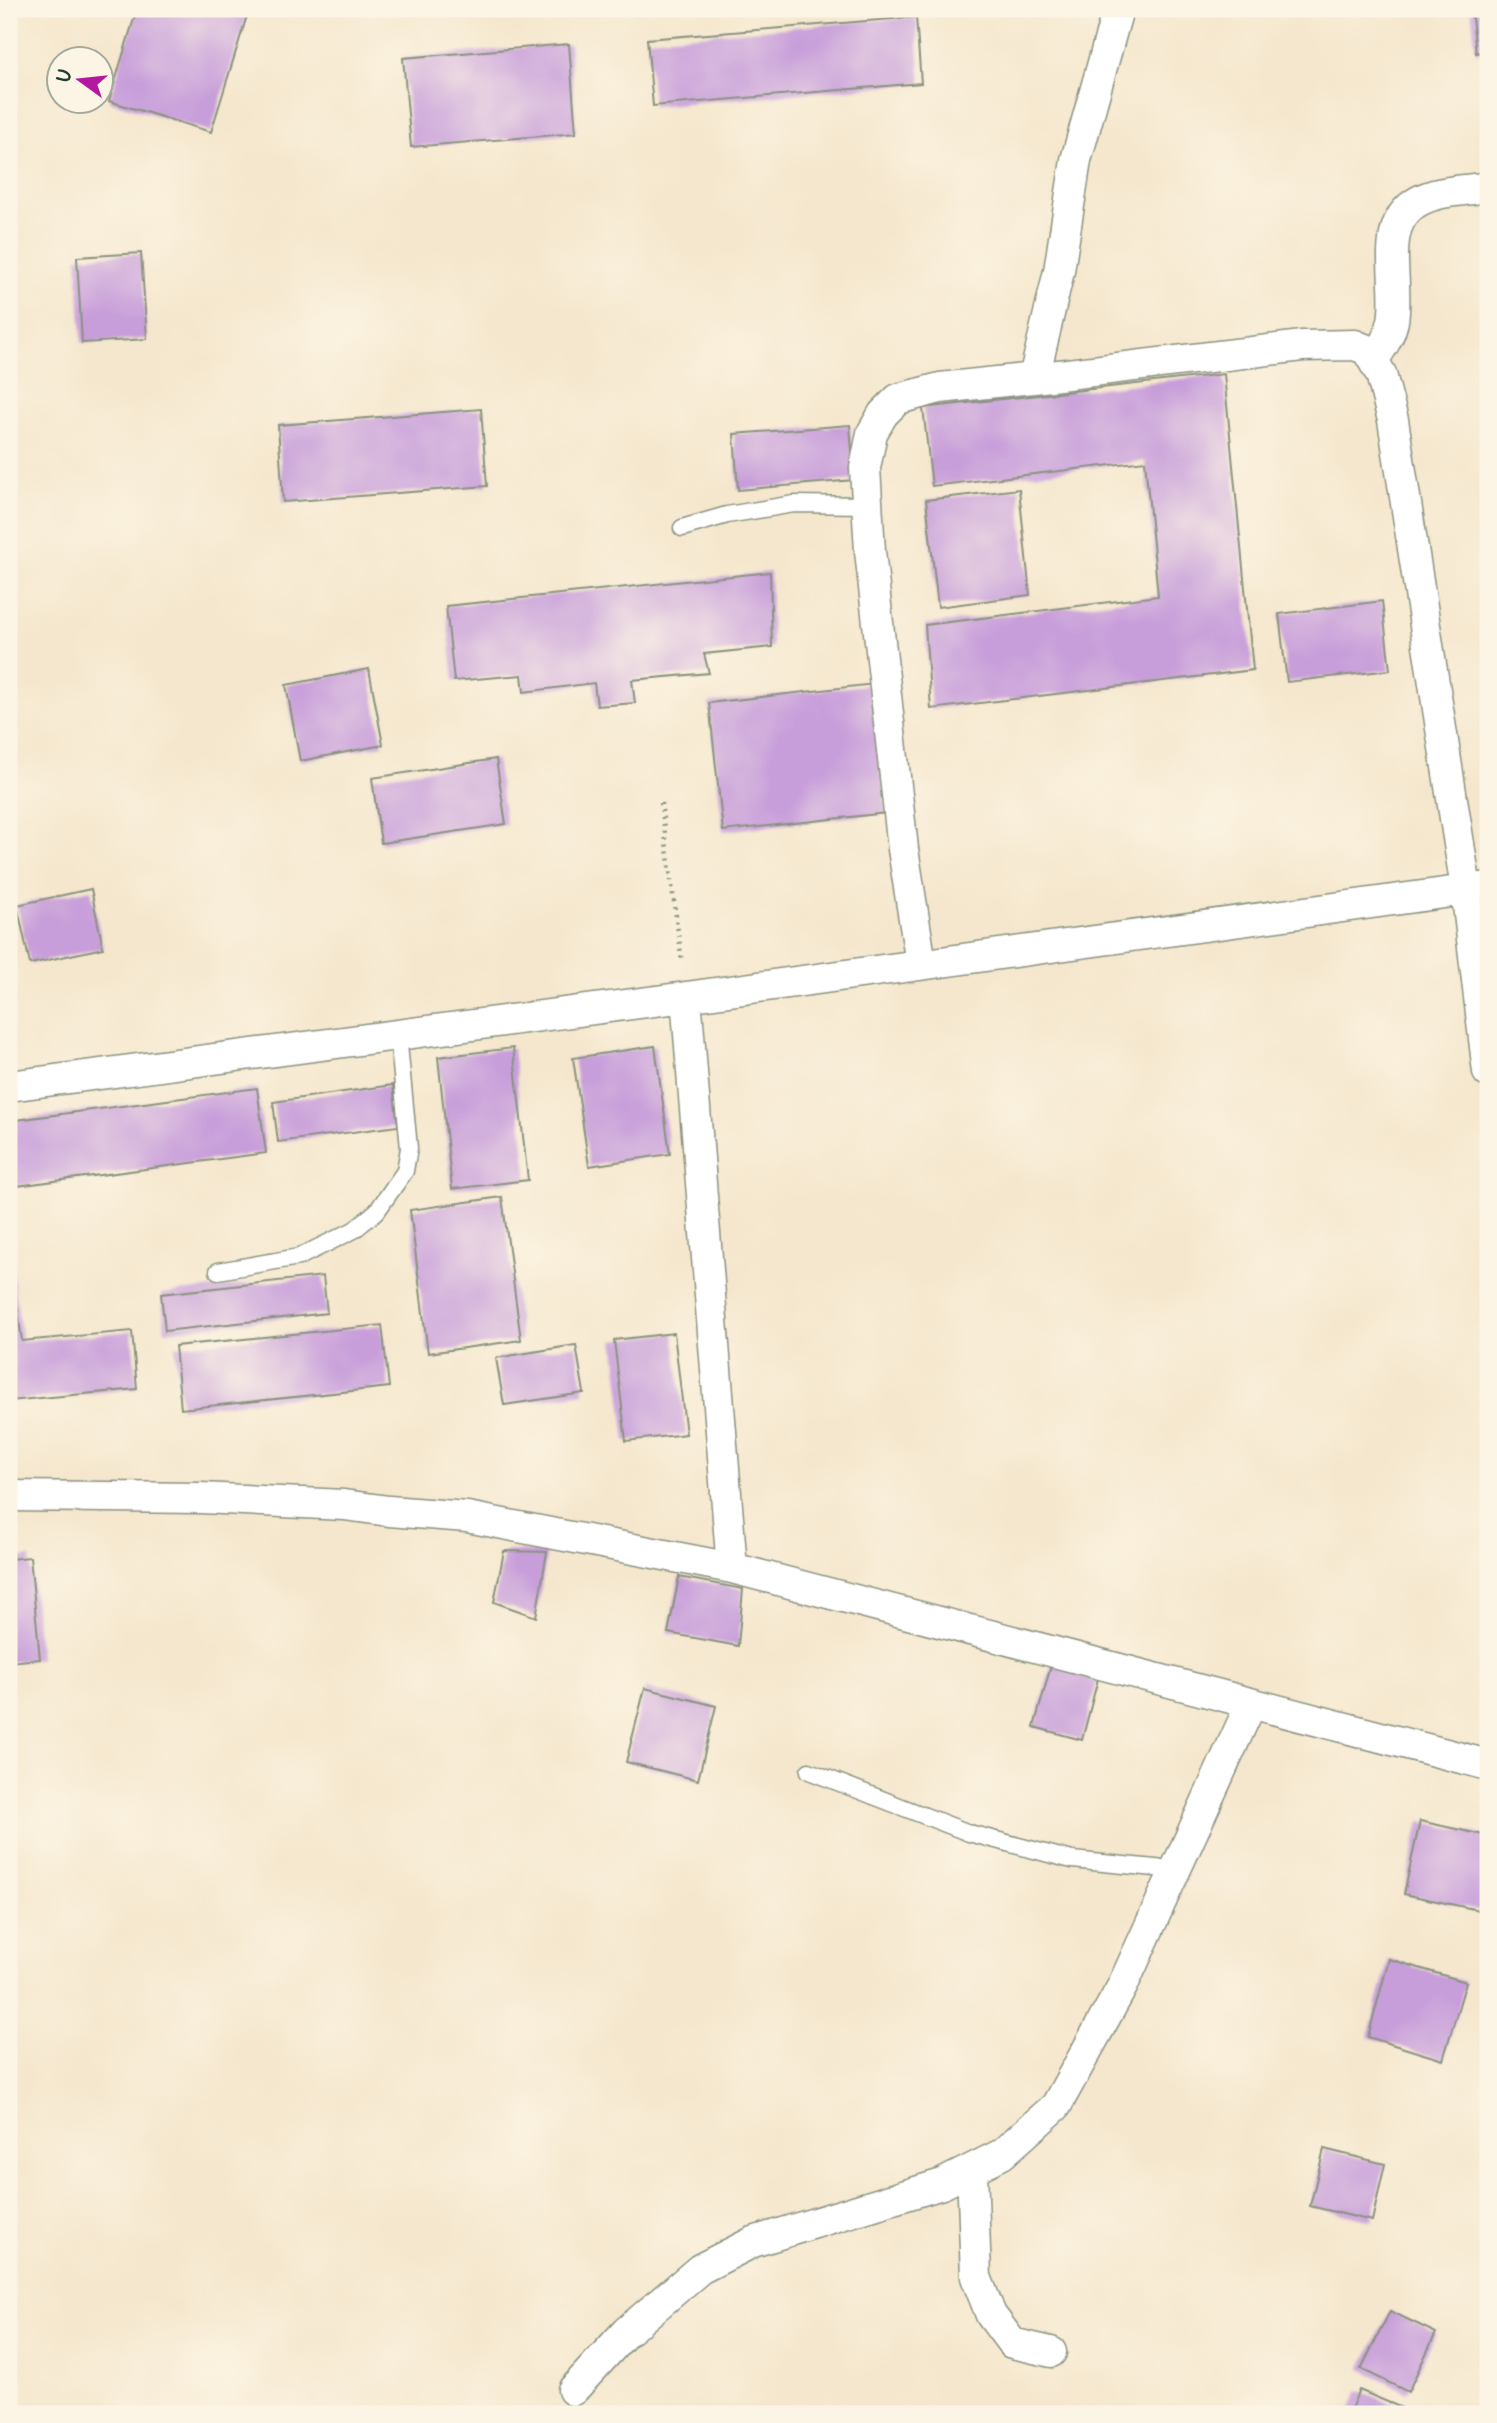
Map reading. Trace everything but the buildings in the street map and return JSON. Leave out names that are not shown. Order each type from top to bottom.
[{"type":"street","points":[[1034,378],[1059,271],[1076,160],[1118,9]]},
{"type":"street","points":[[1374,359],[1387,341],[1393,321],[1392,240],[1405,210],[1433,195],[1488,187]]},
{"type":"street","points":[[921,964],[904,849],[867,505],[865,468],[872,433],[883,414],[898,399],[940,388],[1302,346],[1355,345],[1367,350],[1374,359],[1381,374],[1392,420],[1477,888],[1488,1072]]},
{"type":"street","points":[[9,1086],[686,997],[1477,888]]},
{"type":"street","points":[[686,997],[732,1568]]},
{"type":"street","points":[[9,1496],[201,1498],[344,1505],[467,1517],[732,1568],[1488,1765]]},
{"type":"street","points":[[573,2390],[626,2332],[700,2269],[753,2242],[942,2184],[1002,2154],[1056,2106],[1122,1987],[1251,1704]]},
{"type":"street","points":[[972,2169],[976,2277],[990,2315],[1012,2343],[1051,2352]]},
{"type":"lane","points":[[682,528],[727,515],[794,504],[867,505]]},
{"type":"lane","points":[[218,1271],[299,1257],[354,1230],[377,1211],[405,1171],[409,1148],[398,1034]]},
{"type":"lane","points":[[809,1771],[969,1833],[1072,1860],[1176,1870]]},
{"type":"path","points":[[661,803],[686,997]]}]
